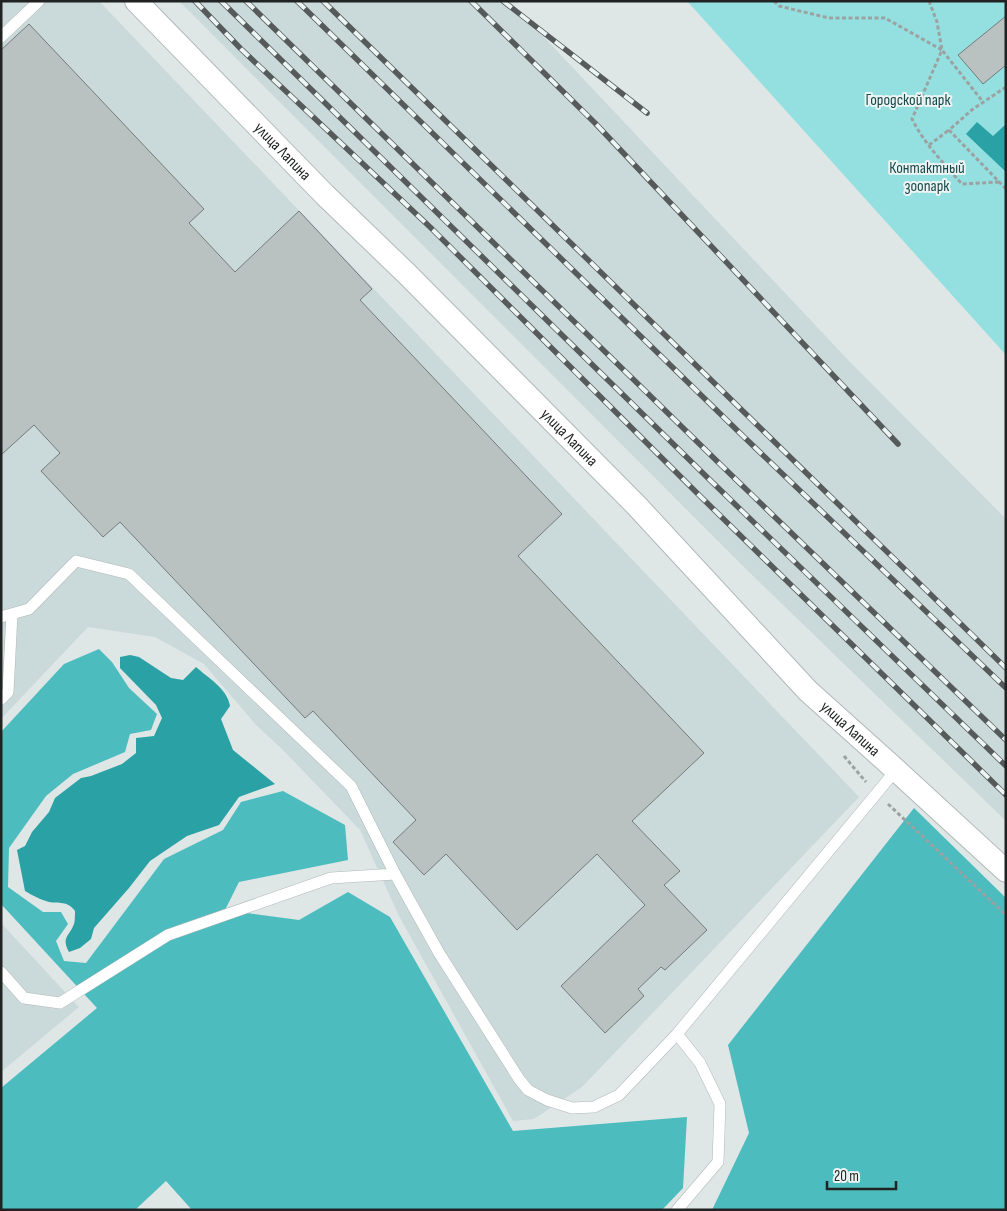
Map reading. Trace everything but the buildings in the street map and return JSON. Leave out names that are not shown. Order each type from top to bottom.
[{"type":"street","name":"улица Лапина","points":[[136,1],[325,195],[407,274],[637,506],[808,691],[1006,871]]},
{"type":"lane","points":[[1,36],[39,1]]},
{"type":"lane","points":[[1,699],[8,692],[7,616],[29,609],[76,561],[129,574],[351,786],[395,874],[439,953],[519,1079],[534,1094],[572,1108],[594,1107],[619,1096],[677,1034],[896,770]]},
{"type":"lane","points":[[1,972],[24,998],[60,1003],[168,935],[331,878],[395,874]]},
{"type":"lane","points":[[677,1034],[700,1062],[720,1104],[718,1162],[677,1210]]},
{"type":"path","points":[[774,1],[779,6],[829,18],[885,18],[942,50],[983,102]]},
{"type":"path","points":[[929,1],[937,22],[942,50],[912,119],[929,145],[962,184],[999,182]]},
{"type":"path","points":[[929,145],[949,130],[972,108],[1006,87]]},
{"type":"path","points":[[949,130],[1006,189]]},
{"type":"shaded area","points":[[1,1],[99,1],[859,797],[582,1087],[534,1119],[513,1121],[399,916],[360,830],[282,749],[256,725],[204,664],[155,637],[88,627],[1,719]]},
{"type":"shaded area","points":[[179,1],[510,1],[850,362],[1006,519],[1006,821],[746,569]]},
{"type":"shaded area","points":[[977,122],[993,136],[1006,124],[1006,172],[966,134]]},
{"type":"shaded area","points":[[99,649],[112,662],[129,688],[157,714],[151,730],[130,734],[125,752],[73,774],[46,796],[9,848],[8,887],[43,912],[61,912],[68,924],[56,941],[64,961],[86,963],[164,859],[223,830],[241,802],[283,791],[345,825],[348,860],[239,882],[225,910],[299,920],[348,892],[390,917],[513,1131],[687,1117],[683,1188],[662,1210],[192,1210],[166,1181],[135,1210],[1,1210],[1,1088],[97,1008],[1,904],[1,732],[64,664]]},
{"type":"shaded area","points":[[130,655],[139,657],[171,678],[183,680],[196,667],[216,684],[225,694],[230,706],[221,719],[233,750],[275,784],[239,797],[219,825],[187,836],[150,861],[94,928],[91,939],[80,948],[69,952],[66,940],[74,924],[75,911],[69,905],[46,901],[25,891],[17,850],[25,846],[32,832],[49,812],[55,798],[81,778],[122,764],[136,753],[136,738],[154,736],[162,718],[156,705],[120,668],[120,657]]},
{"type":"shaded area","points":[[914,808],[1006,898],[1006,1210],[712,1210],[749,1133],[728,1045]]},
{"type":"shaded area","points":[[1,923],[79,1007],[1,1072]]},
{"type":"green space","name":"Городской парк","points":[[687,1],[1006,1],[1006,355]]},
{"type":"railway","points":[[195,1],[241,49],[430,227],[700,496],[1006,795]]},
{"type":"railway","points":[[221,1],[711,481],[1006,766]]},
{"type":"railway","points":[[246,1],[722,466],[1006,740]]},
{"type":"railway","points":[[297,1],[744,437],[1006,688]]},
{"type":"railway","points":[[323,1],[1006,668]]},
{"type":"railway","points":[[471,1],[595,123],[898,444]]},
{"type":"railway","points":[[503,1],[647,113]]},
{"type":"park label","name":"Контактный зоопарк","points":[[927,177]]}]
